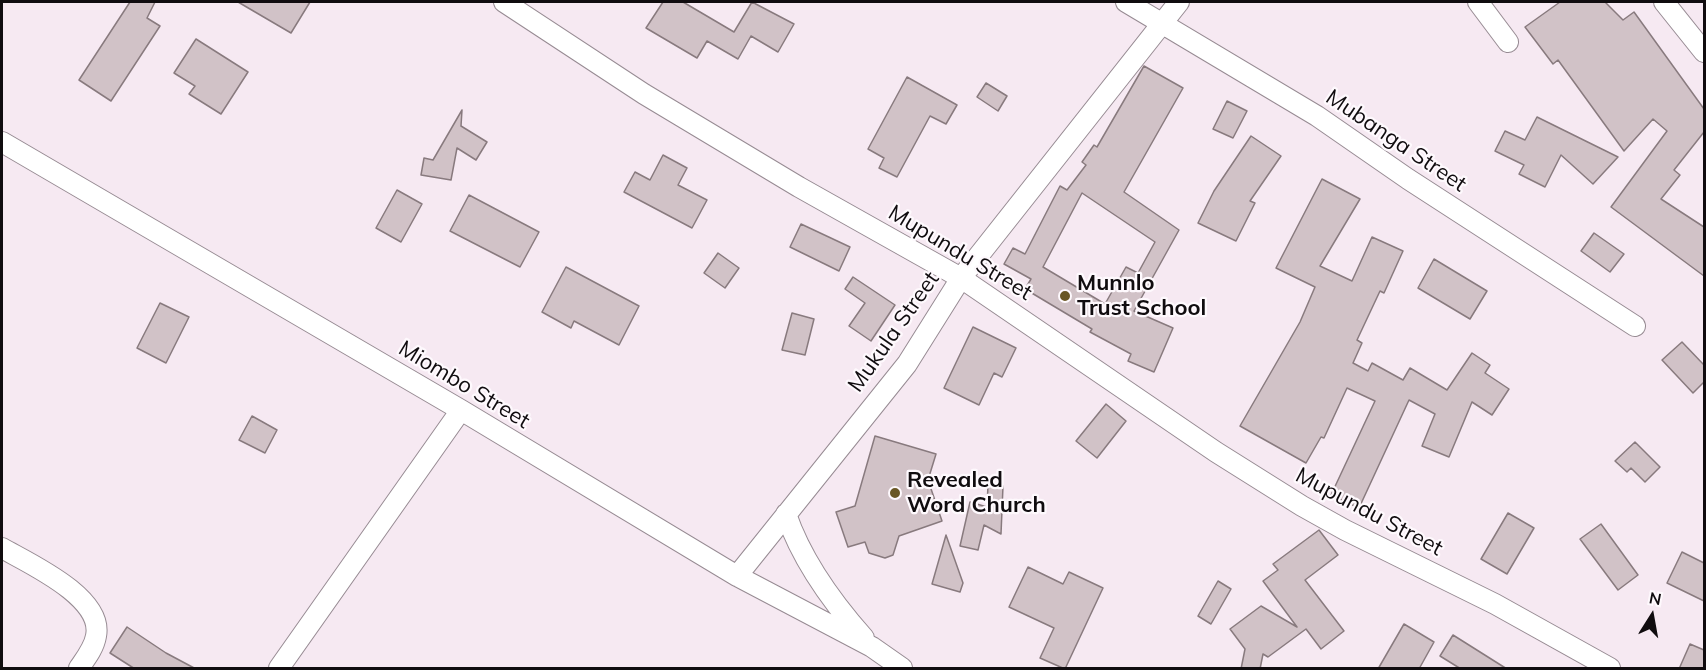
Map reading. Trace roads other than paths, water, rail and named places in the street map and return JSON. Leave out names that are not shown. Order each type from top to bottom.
[{"type":"street","name":"Mupundu Street","points":[[504,2],[654,100],[799,187],[962,278],[1216,452],[1302,506],[1345,530],[1495,604],[1610,669]]},
{"type":"street","name":"Mubanga Street","points":[[1126,2],[1317,116],[1408,179],[1635,326]]},
{"type":"street","name":"Mukula Street","points":[[737,576],[907,364],[962,278],[1179,2]]},
{"type":"street","points":[[1478,2],[1508,42]]},
{"type":"street","points":[[1664,2],[1704,51]]},
{"type":"street","name":"Miombo Street","points":[[2,142],[461,410],[737,576],[872,647],[902,669]]},
{"type":"street","points":[[279,669],[461,410]]},
{"type":"street","points":[[786,514],[821,584],[872,647]]},
{"type":"street","points":[[2,548],[38,567],[79,597],[94,616],[97,635],[91,651],[79,669]]},
{"type":"place","name":"Munnlo Trust School","points":[[1065,296]]},
{"type":"place","name":"Revealed Word Church","points":[[895,493]]}]
